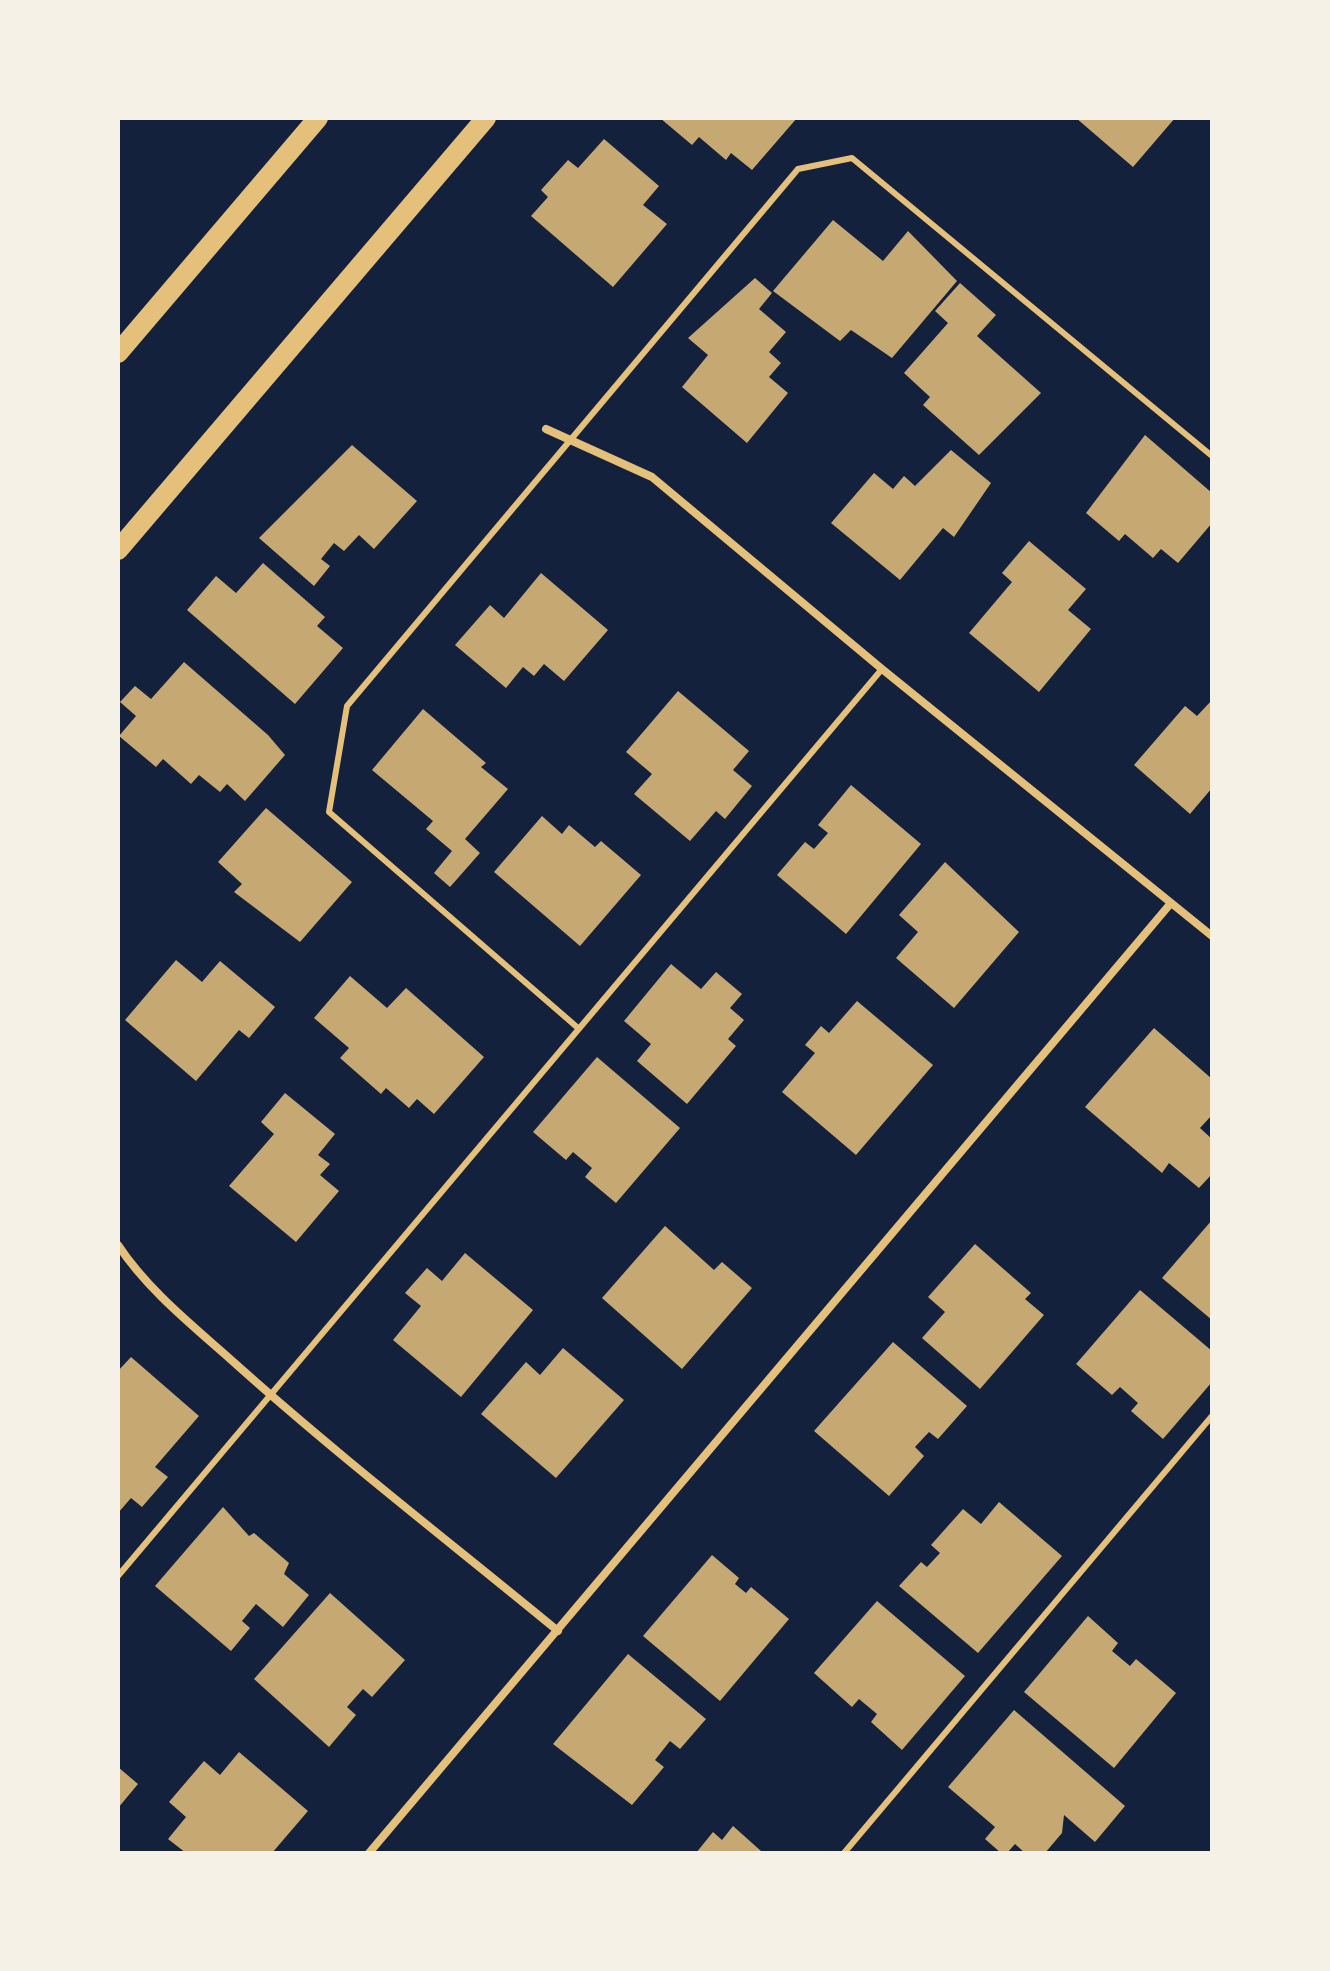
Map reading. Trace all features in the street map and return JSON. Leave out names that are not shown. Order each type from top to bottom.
[{"type":"main road","points":[[118,353],[318,118]]},
{"type":"main road","points":[[118,550],[486,118]]},
{"type":"street","points":[[546,429],[652,477],[882,669],[1212,936]]},
{"type":"street","points":[[369,1853],[1171,903]]},
{"type":"street","points":[[118,1245],[172,1307],[270,1395],[558,1631]]},
{"type":"lane","points":[[578,1028],[329,812],[347,706],[568,439],[798,169],[852,158],[1212,456]]},
{"type":"lane","points":[[118,1576],[882,669]]},
{"type":"lane","points":[[844,1853],[1212,1416]]},
{"type":"building","points":[[660,118],[797,118],[752,170],[731,153],[726,160],[699,137],[692,145]]},
{"type":"building","points":[[1076,118],[1175,118],[1133,167]]},
{"type":"building","points":[[604,139],[659,186],[643,205],[667,224],[613,287],[531,216],[548,197],[541,190],[568,160],[578,168]]},
{"type":"building","points":[[833,220],[883,261],[908,231],[957,281],[892,358],[851,330],[840,341],[773,291]]},
{"type":"building","points":[[755,278],[772,293],[759,309],[786,332],[769,352],[781,363],[769,377],[788,393],[747,443],[682,387],[708,355],[688,338]]},
{"type":"building","points":[[960,283],[996,315],[977,336],[1041,393],[979,455],[923,405],[930,397],[904,373],[948,323],[935,311]]},
{"type":"building","points":[[1145,435],[1212,493],[1212,523],[1178,563],[1161,549],[1153,558],[1125,534],[1119,541],[1086,513]]},
{"type":"building","points":[[352,445],[417,501],[374,549],[359,535],[344,551],[334,543],[321,559],[330,566],[314,586],[259,538]]},
{"type":"building","points":[[951,450],[991,483],[954,537],[943,528],[900,580],[831,523],[874,473],[893,489],[904,476],[915,486]]},
{"type":"building","points":[[1029,541],[1086,589],[1068,610],[1091,629],[1039,692],[969,633],[1012,582],[1002,573]]},
{"type":"building","points":[[263,563],[325,617],[317,626],[343,648],[295,704],[187,610],[216,576],[236,593]]},
{"type":"building","points":[[541,573],[608,630],[564,681],[544,664],[534,676],[523,667],[506,688],[455,645],[490,605],[504,618]]},
{"type":"building","points":[[184,662],[268,735],[285,755],[245,801],[227,784],[220,792],[199,775],[191,784],[163,759],[156,767],[119,736],[136,716],[120,702],[135,686],[151,699]]},
{"type":"building","points":[[678,691],[749,751],[733,770],[752,786],[725,819],[716,811],[690,841],[634,794],[652,774],[626,752]]},
{"type":"building","points":[[1212,700],[1212,788],[1190,814],[1134,765],[1185,706],[1197,716]]},
{"type":"building","points":[[423,709],[486,763],[481,767],[508,789],[465,839],[480,853],[450,887],[434,873],[452,851],[426,829],[433,821],[372,770]]},
{"type":"building","points":[[851,785],[921,844],[846,934],[777,875],[805,842],[814,849],[828,833],[818,825]]},
{"type":"building","points":[[266,808],[352,882],[300,942],[234,892],[242,884],[218,862]]},
{"type":"building","points":[[542,816],[562,834],[569,825],[595,847],[601,841],[641,875],[580,946],[494,872]]},
{"type":"building","points":[[945,862],[1019,932],[954,1008],[896,958],[918,932],[899,915]]},
{"type":"building","points":[[176,960],[202,982],[220,961],[275,1007],[249,1038],[239,1030],[196,1081],[125,1020]]},
{"type":"building","points":[[671,964],[701,989],[716,972],[742,994],[730,1008],[744,1020],[728,1039],[736,1046],[687,1104],[637,1061],[651,1044],[624,1021]]},
{"type":"building","points":[[350,976],[387,1008],[406,988],[484,1057],[434,1114],[417,1099],[409,1108],[386,1088],[381,1094],[340,1058],[349,1048],[314,1018]]},
{"type":"building","points":[[857,1001],[933,1065],[856,1155],[782,1092],[815,1053],[805,1045],[821,1026],[829,1033]]},
{"type":"building","points":[[1154,1028],[1212,1079],[1212,1115],[1200,1128],[1212,1139],[1212,1174],[1199,1188],[1169,1163],[1162,1173],[1085,1107]]},
{"type":"building","points":[[597,1057],[680,1128],[616,1203],[585,1177],[592,1168],[573,1152],[566,1160],[533,1132]]},
{"type":"building","points":[[285,1093],[335,1134],[318,1155],[330,1164],[320,1175],[339,1191],[296,1242],[229,1186],[274,1134],[261,1122]]},
{"type":"building","points":[[1212,1220],[1212,1320],[1162,1278]]},
{"type":"building","points":[[665,1226],[714,1270],[722,1262],[752,1288],[682,1369],[602,1298]]},
{"type":"building","points":[[975,1244],[1031,1293],[1025,1299],[1044,1315],[980,1389],[922,1338],[945,1312],[928,1297]]},
{"type":"building","points":[[465,1253],[533,1310],[461,1397],[393,1340],[421,1306],[405,1293],[427,1268],[442,1281]]},
{"type":"building","points":[[1140,1290],[1212,1351],[1212,1382],[1163,1439],[1131,1411],[1138,1403],[1120,1387],[1112,1395],[1076,1364]]},
{"type":"building","points":[[893,1342],[967,1406],[938,1439],[929,1432],[915,1447],[924,1456],[889,1496],[814,1431]]},
{"type":"building","points":[[563,1348],[624,1400],[556,1478],[481,1414],[526,1362],[540,1375]]},
{"type":"building","points":[[131,1357],[199,1416],[155,1467],[168,1477],[142,1507],[131,1498],[118,1513],[118,1371]]},
{"type":"building","points":[[999,1502],[1062,1556],[978,1653],[899,1586],[921,1562],[927,1567],[940,1553],[931,1545],[963,1509],[981,1524]]},
{"type":"building","points":[[223,1507],[249,1536],[254,1533],[289,1563],[284,1574],[309,1595],[283,1627],[256,1604],[242,1621],[250,1628],[231,1651],[155,1586]]},
{"type":"building","points":[[712,1555],[739,1578],[735,1584],[746,1593],[751,1587],[789,1619],[720,1701],[643,1636]]},
{"type":"building","points":[[330,1593],[405,1660],[372,1697],[363,1689],[347,1707],[356,1715],[329,1747],[254,1679]]},
{"type":"building","points":[[877,1601],[965,1676],[902,1750],[871,1722],[877,1714],[859,1699],[852,1707],[814,1673]]},
{"type":"building","points":[[1088,1616],[1118,1643],[1112,1651],[1130,1666],[1136,1659],[1176,1693],[1114,1768],[1024,1692]]},
{"type":"building","points":[[628,1654],[706,1719],[680,1749],[670,1741],[655,1760],[664,1767],[632,1805],[553,1744]]},
{"type":"building","points":[[1014,1710],[1125,1806],[1095,1842],[1064,1815],[1062,1833],[1045,1853],[1025,1853],[1015,1844],[1007,1853],[1001,1853],[985,1839],[995,1827],[948,1787]]},
{"type":"building","points":[[239,1752],[308,1811],[272,1853],[186,1853],[168,1839],[186,1817],[169,1802],[204,1761],[220,1775]]},
{"type":"building","points":[[118,1767],[138,1784],[118,1808]]},
{"type":"building","points":[[733,1826],[761,1851],[696,1853],[713,1832],[722,1840]]}]
